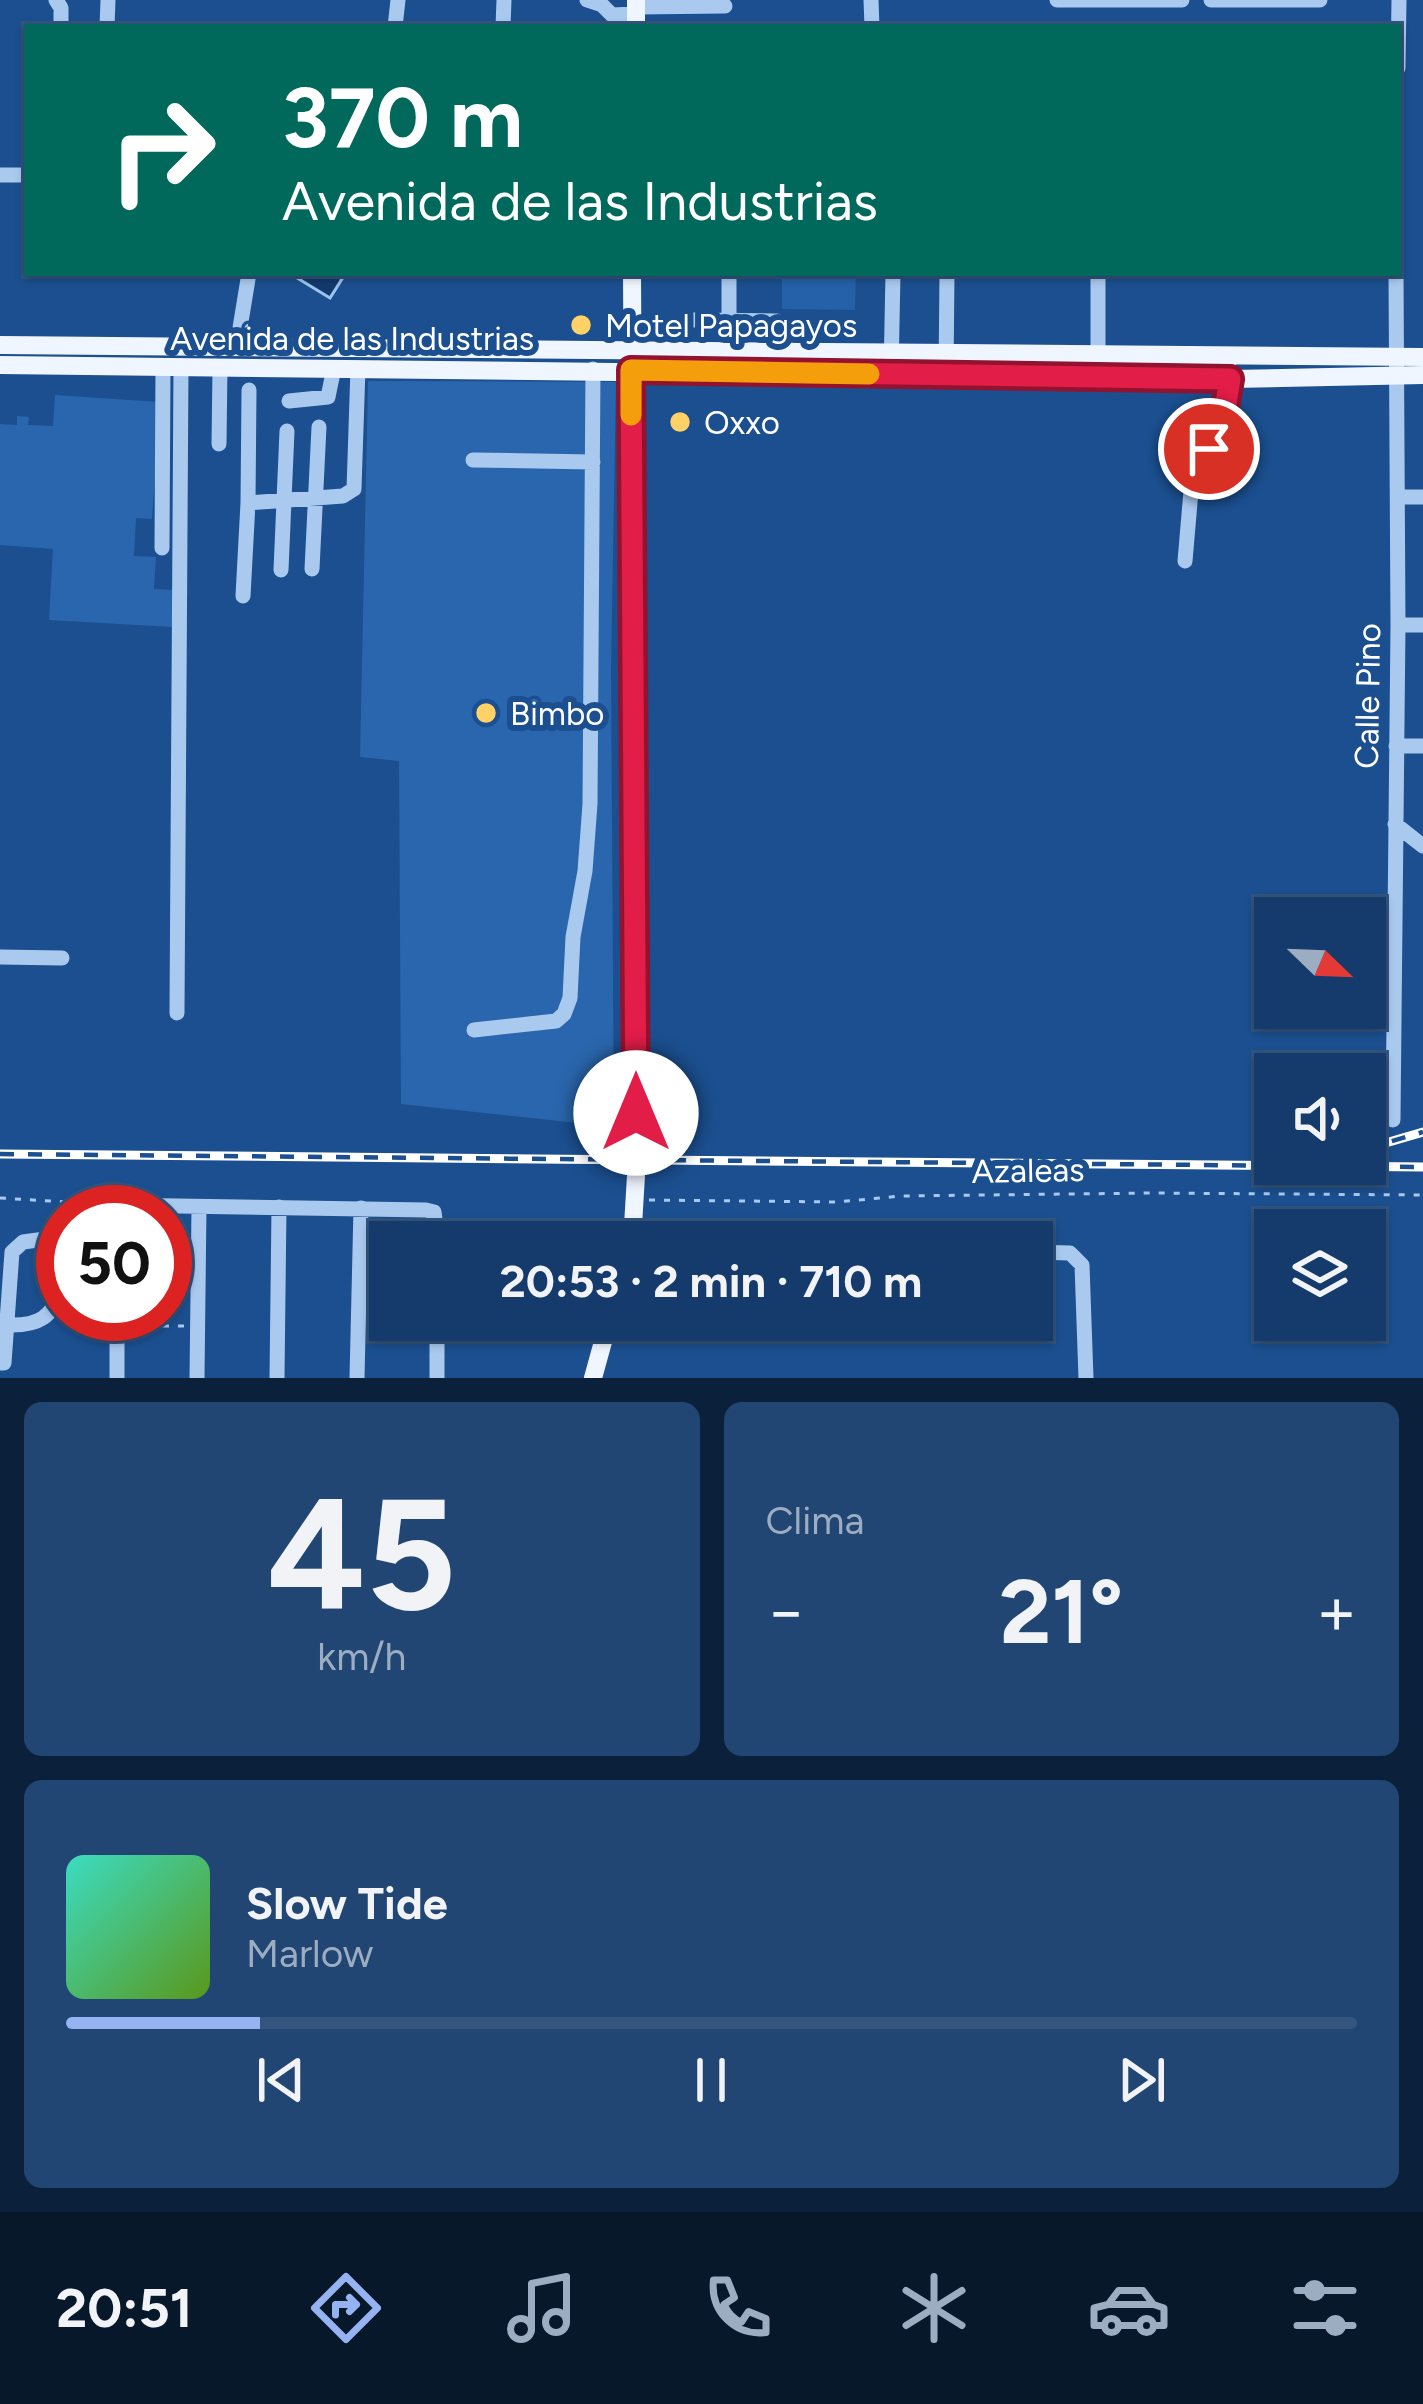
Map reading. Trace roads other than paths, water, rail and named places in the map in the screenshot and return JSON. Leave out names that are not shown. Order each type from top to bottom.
[{"type":"main road","points":[[632,276],[634,1221]]},
{"type":"main road","name":"Avenida de las Industrias","points":[[0,345],[205,345],[570,360],[891,364],[945,353],[1229,356],[1395,366],[1423,375]]},
{"type":"main road","points":[[205,345],[213,367]]},
{"type":"main road","name":"Avenida de las Industrias","points":[[0,365],[358,368],[570,360],[593,369],[729,352],[826,353],[946,374],[1230,379],[1395,366],[1423,357]]},
{"type":"main road","points":[[1124,376],[1125,355]]},
{"type":"main road","points":[[593,1378],[603,1341]]},
{"type":"street","points":[[587,0],[602,5],[608,21],[636,12],[725,6]]},
{"type":"street","points":[[1057,0],[1182,0]]},
{"type":"street","points":[[1211,0],[1320,0]]},
{"type":"street","points":[[237,346],[249,276]]},
{"type":"street","points":[[729,276],[729,352]]},
{"type":"street","points":[[891,364],[893,276]]},
{"type":"street","points":[[946,276],[946,374]]},
{"type":"street","points":[[1098,276],[1099,355]]},
{"type":"street","name":"Calle Pino","points":[[1393,1120],[1399,497],[1396,276]]},
{"type":"street","points":[[694,320],[777,321]]},
{"type":"street","points":[[797,326],[849,326]]},
{"type":"street","points":[[824,326],[826,353]]},
{"type":"street","points":[[1185,561],[1191,490],[1219,431],[1230,379],[1229,356]]},
{"type":"street","points":[[162,548],[172,366]]},
{"type":"street","points":[[172,366],[177,1012]]},
{"type":"street","points":[[213,367],[219,444]]},
{"type":"street","points":[[289,401],[328,397],[334,368]]},
{"type":"street","points":[[248,503],[346,495],[356,484],[358,368]]},
{"type":"street","points":[[474,1030],[556,1022],[570,998],[574,925],[589,832],[593,369]]},
{"type":"street","points":[[243,596],[250,390]]},
{"type":"street","points":[[312,568],[319,427]]},
{"type":"street","points":[[281,570],[287,431]]},
{"type":"street","points":[[473,460],[593,462]]},
{"type":"street","points":[[1399,497],[1423,497]]},
{"type":"street","points":[[1398,625],[1423,625]]},
{"type":"street","points":[[1396,746],[1423,746]]},
{"type":"street","points":[[1395,824],[1423,846]]},
{"type":"street","points":[[0,957],[62,958]]},
{"type":"street","points":[[192,1207],[431,1210],[436,1221]]},
{"type":"street","points":[[197,1378],[199,1207]]},
{"type":"street","points":[[277,1378],[279,1207]]},
{"type":"street","points":[[357,1378],[361,1208]]},
{"type":"street","points":[[2,1368],[12,1252],[16,1245],[36,1241]]},
{"type":"street","points":[[1053,1253],[1070,1253],[1082,1265],[1086,1378]]},
{"type":"street","points":[[8,1324],[36,1322]]},
{"type":"street","points":[[117,1341],[117,1378]]},
{"type":"street","points":[[437,1341],[437,1378]]},
{"type":"railway","points":[[1386,1143],[1423,1132]]},
{"type":"railway","points":[[0,1154],[1423,1167]]},
{"type":"place","name":"Motel Papagayos","points":[[581,325]]},
{"type":"place","name":"Oxxo","points":[[680,422]]},
{"type":"place","name":"Bimbo","points":[[486,713]]}]
